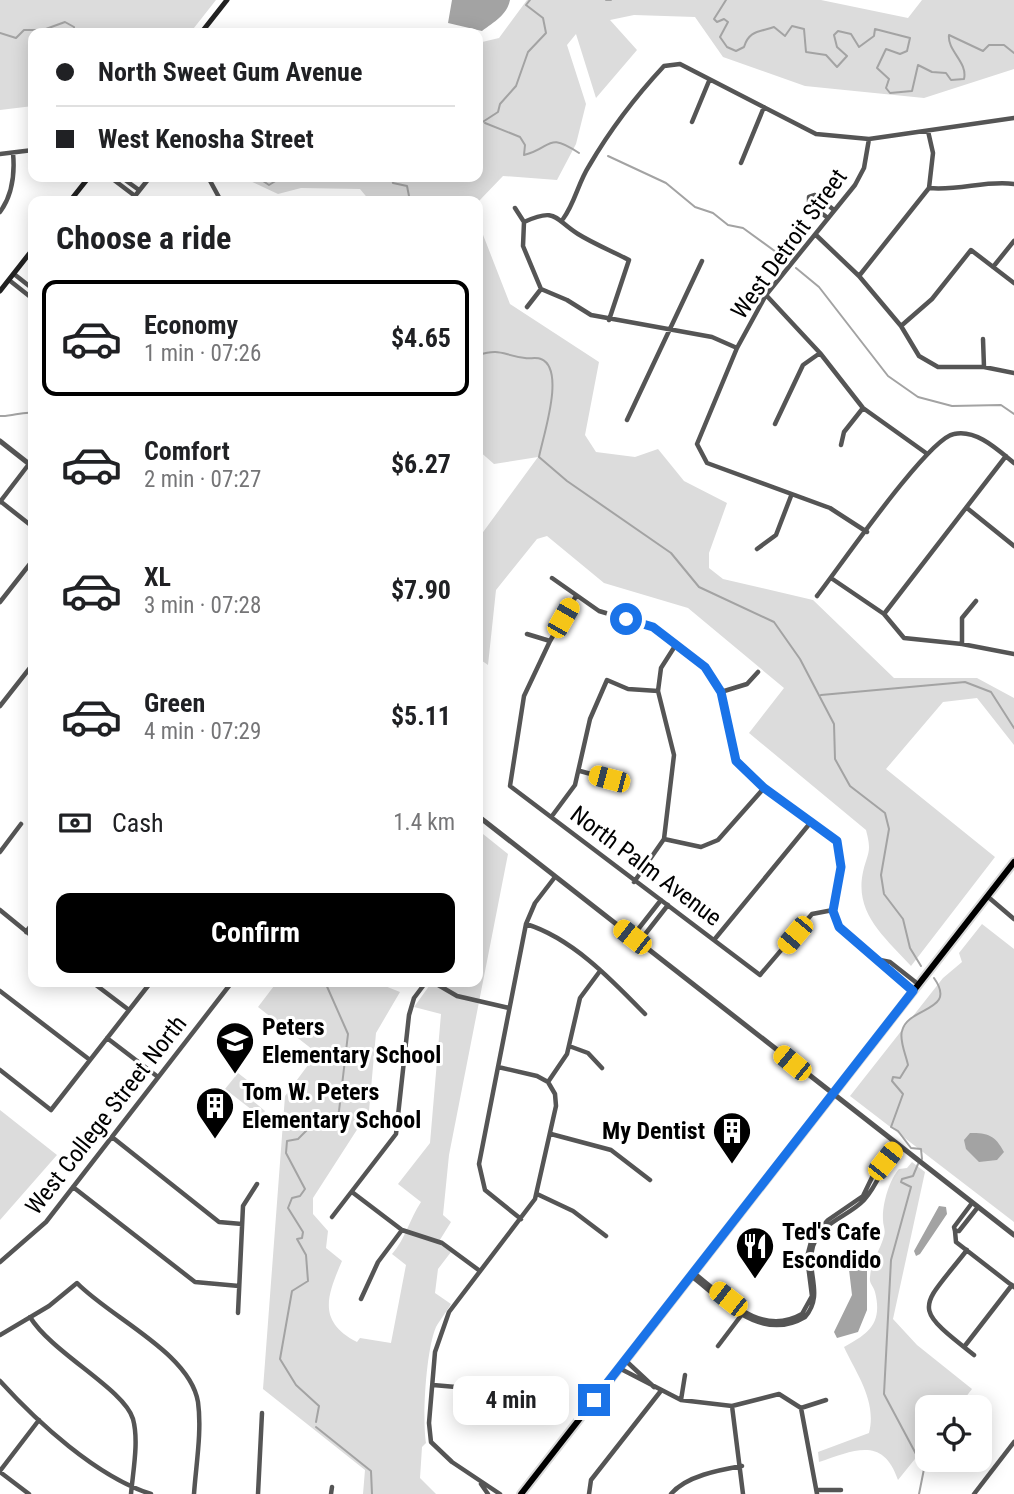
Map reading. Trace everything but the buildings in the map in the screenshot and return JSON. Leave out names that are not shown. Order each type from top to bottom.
[{"type":"main road","points":[[205,28],[227,0]]},
{"type":"main road","points":[[74,196],[85,182]]},
{"type":"main road","points":[[0,291],[28,256]]},
{"type":"main road","points":[[521,1494],[1014,862]]},
{"type":"street","points":[[563,219],[572,207],[587,168],[642,89],[664,66],[680,64],[709,82],[816,134],[869,139],[969,122],[1014,118]]},
{"type":"street","points":[[692,122],[709,82]]},
{"type":"street","points":[[741,163],[764,107]]},
{"type":"street","points":[[859,276],[929,188],[933,153],[928,131]]},
{"type":"street","name":"West Detroit Street","points":[[791,496],[707,463],[697,444],[737,348],[766,295],[816,235],[864,168],[869,139]]},
{"type":"street","points":[[0,154],[28,151]]},
{"type":"street","points":[[0,212],[10,193],[15,170],[13,153]]},
{"type":"street","points":[[117,182],[135,196],[146,182]]},
{"type":"street","points":[[128,182],[139,190]]},
{"type":"street","points":[[929,188],[954,191],[1001,182],[1014,184]]},
{"type":"street","points":[[828,218],[809,204],[809,197],[815,195],[834,210]]},
{"type":"street","points":[[515,208],[524,222],[523,246],[541,289],[568,300],[591,316],[712,337],[737,348]]},
{"type":"street","points":[[524,222],[542,214],[563,219],[576,233],[629,260],[609,320]]},
{"type":"street","points":[[816,235],[859,276],[901,326],[919,356],[938,367],[984,367],[1014,373]]},
{"type":"street","points":[[993,267],[1014,241]]},
{"type":"street","points":[[901,326],[932,299],[971,250],[1014,283]]},
{"type":"street","points":[[627,421],[702,261]]},
{"type":"street","points":[[14,274],[28,285]]},
{"type":"street","points":[[9,280],[28,295]]},
{"type":"street","points":[[527,307],[541,289]]},
{"type":"street","points":[[766,295],[820,353],[863,408],[926,453]]},
{"type":"street","points":[[983,339],[984,367]]},
{"type":"street","points":[[775,424],[803,365],[820,353]]},
{"type":"street","points":[[841,445],[844,432],[863,408]]},
{"type":"street","points":[[817,596],[926,453],[951,434],[971,433],[1014,463]]},
{"type":"street","points":[[0,441],[28,464]]},
{"type":"street","points":[[884,614],[1006,456]]},
{"type":"street","points":[[28,469],[0,501],[28,523]]},
{"type":"street","points":[[757,550],[776,535],[791,496],[830,508],[867,532]]},
{"type":"street","points":[[967,509],[1014,546]]},
{"type":"street","points":[[0,602],[28,566]]},
{"type":"street","points":[[552,578],[599,611],[653,627],[705,667],[721,692],[736,761],[764,788],[837,841],[841,867],[833,911],[839,927],[913,991]]},
{"type":"street","points":[[831,578],[884,614],[904,638],[962,644],[1014,654]]},
{"type":"street","points":[[527,634],[550,641],[576,596]]},
{"type":"street","points":[[962,644],[962,618],[976,601]]},
{"type":"street","name":"North Palm Avenue","points":[[550,641],[524,696],[510,786],[760,975],[812,914],[833,911]]},
{"type":"street","points":[[635,882],[664,839],[674,755],[658,691],[661,668],[676,646]]},
{"type":"street","points":[[0,706],[28,670]]},
{"type":"street","points":[[721,692],[747,684],[758,672]]},
{"type":"street","points":[[552,816],[575,785],[590,719],[607,680],[628,689],[658,691]]},
{"type":"street","points":[[580,771],[609,779]]},
{"type":"street","points":[[664,839],[701,847],[718,840],[764,788]]},
{"type":"street","points":[[483,820],[1014,1235]]},
{"type":"street","points":[[714,940],[811,822]]},
{"type":"street","points":[[1,849],[21,824]]},
{"type":"street","points":[[521,1219],[485,1190],[478,1170],[526,924],[535,903],[555,877]]},
{"type":"street","points":[[987,896],[1014,918]]},
{"type":"street","points":[[632,937],[661,900]]},
{"type":"street","points":[[639,942],[668,905]]},
{"type":"street","points":[[0,910],[26,932],[28,929]]},
{"type":"street","points":[[526,924],[551,933],[600,971],[645,1014]]},
{"type":"street","points":[[880,960],[890,962],[918,984]]},
{"type":"street","points":[[548,1082],[560,1068],[569,1046],[578,1002],[600,971]]},
{"type":"street","points":[[99,987],[129,1010]]},
{"type":"street","points":[[0,1070],[51,1110],[147,987]]},
{"type":"street","name":"West College Street North","points":[[0,1262],[38,1231],[228,987]]},
{"type":"street","points":[[332,1217],[392,1141],[399,1126],[409,1015],[414,998],[422,987]]},
{"type":"street","points":[[442,987],[457,996],[509,1008]]},
{"type":"street","points":[[0,991],[90,1060]]},
{"type":"street","points":[[107,1038],[158,1077]]},
{"type":"street","points":[[569,1046],[588,1054],[602,1068]]},
{"type":"street","points":[[498,1067],[537,1076],[548,1082],[556,1102],[551,1134],[537,1194],[521,1219],[449,1312],[440,1330],[429,1423],[431,1442],[442,1455],[480,1484],[500,1494]]},
{"type":"street","points":[[551,1134],[611,1150],[650,1180]]},
{"type":"street","points":[[112,1137],[219,1222],[242,1224]]},
{"type":"street","points":[[692,1274],[761,1325],[796,1322],[808,1310],[816,1295],[811,1257],[816,1240],[830,1223],[866,1198],[896,1144]]},
{"type":"street","points":[[238,1313],[245,1200],[257,1184]]},
{"type":"street","points":[[73,1187],[195,1282],[239,1286]]},
{"type":"street","points":[[352,1192],[402,1230],[442,1243],[480,1271]]},
{"type":"street","points":[[537,1194],[573,1211],[606,1236]]},
{"type":"street","points":[[964,1347],[1013,1286],[954,1240],[954,1227],[975,1205]]},
{"type":"street","points":[[955,1231],[965,1223],[975,1205]]},
{"type":"street","points":[[960,1219],[965,1223]]},
{"type":"street","points":[[361,1299],[378,1262],[402,1230]]},
{"type":"street","points":[[967,1250],[931,1297],[928,1309],[933,1323],[974,1355]]},
{"type":"street","points":[[0,1335],[77,1283],[173,1360],[186,1373],[195,1391],[198,1414],[194,1494]]},
{"type":"street","points":[[718,1346],[742,1313]]},
{"type":"street","points":[[30,1317],[56,1349],[121,1400],[132,1418],[131,1494]]},
{"type":"street","points":[[625,1360],[660,1392]]},
{"type":"street","points":[[619,1368],[660,1392],[681,1400],[732,1406],[779,1394],[790,1400],[801,1408],[817,1492],[841,1490]]},
{"type":"street","points":[[681,1400],[685,1375]]},
{"type":"street","points":[[433,1385],[478,1389],[494,1379]]},
{"type":"street","points":[[0,1381],[40,1420],[103,1470],[151,1494]]},
{"type":"street","points":[[589,1494],[592,1480],[660,1392]]},
{"type":"street","points":[[801,1408],[827,1400]]},
{"type":"street","points":[[732,1406],[742,1466],[743,1494]]},
{"type":"street","points":[[258,1494],[262,1413]]},
{"type":"street","points":[[29,1494],[0,1471],[40,1420]]},
{"type":"street","points":[[974,1494],[1014,1442]]},
{"type":"street","points":[[671,1494],[678,1485],[722,1469],[742,1466]]},
{"type":"street","points":[[480,1484],[488,1494]]},
{"type":"street","points":[[331,1494],[332,1487]]},
{"type":"shaded area","points":[[0,0],[216,0],[194,28],[28,28],[28,107],[0,110]]},
{"type":"shaded area","points":[[452,0],[510,0],[503,14],[483,30],[483,28],[448,23]]},
{"type":"shaded area","points":[[527,0],[821,0],[908,18],[922,0],[1014,0],[1014,69],[924,98],[805,86],[723,57],[695,17],[634,15],[610,20],[637,50],[596,98],[576,34],[567,45],[586,104],[576,144],[557,180],[503,176],[483,197],[366,196],[360,189],[301,188],[278,194],[252,182],[483,182],[483,42],[499,38]]},
{"type":"shaded area","points":[[483,235],[510,304],[599,362],[585,435],[596,452],[635,457],[658,449],[684,481],[727,503],[709,553],[709,568],[723,579],[813,600],[894,678],[977,678],[1014,698],[1014,745],[977,698],[943,702],[886,769],[995,857],[911,966],[874,924],[863,900],[861,887],[869,848],[866,830],[749,733],[784,688],[688,608],[604,583],[547,536],[537,539],[496,590],[488,665],[483,662],[483,532],[538,457],[494,464],[483,454]]},
{"type":"shaded area","points":[[483,834],[508,854],[483,982]]},
{"type":"shaded area","points":[[982,924],[1014,949],[1014,1222],[850,1096],[943,978],[962,962],[959,953]]},
{"type":"shaded area","points":[[273,987],[388,987],[400,992],[376,1033],[369,1111],[313,1198],[313,1214],[328,1231],[326,1248],[342,1261],[332,1285],[329,1307],[331,1316],[344,1334],[357,1342],[360,1338],[391,1343],[406,1265],[392,1254],[421,1202],[398,1184],[430,1143],[441,1014],[414,1007],[428,987],[482,987],[449,1155],[443,1215],[451,1222],[438,1243],[451,1252],[438,1269],[435,1293],[451,1304],[436,1327],[427,1367],[426,1443],[422,1447],[420,1478],[436,1494],[363,1494],[365,1470],[263,1389],[285,1096],[317,1053],[258,1007]]},
{"type":"shaded area","points":[[238,1073],[261,1091],[253,1101],[265,1111],[261,1117],[225,1089]]},
{"type":"shaded area","points":[[0,1110],[57,1155],[0,1220]]},
{"type":"shaded area","points":[[970,1133],[990,1136],[1004,1152],[997,1160],[979,1162],[966,1149],[964,1140]]},
{"type":"shaded area","points":[[912,1162],[925,1172],[893,1319],[917,1345],[972,1389],[967,1395],[915,1395],[915,1459],[898,1480],[892,1466],[875,1452],[855,1451],[819,1462],[818,1452],[869,1433],[871,1421],[868,1399],[844,1347],[872,1327],[875,1320],[877,1303],[870,1277],[885,1234],[885,1200],[895,1174],[899,1169],[907,1168]]},
{"type":"shaded area","points":[[939,1206],[946,1207],[947,1214],[916,1256],[914,1251]]},
{"type":"shaded area","points":[[862,1252],[867,1259],[867,1310],[858,1332],[837,1338],[834,1332],[852,1295],[848,1261],[851,1255]]},
{"type":"waterway","points":[[483,122],[498,112],[500,104],[516,86],[528,52],[546,33],[543,18],[526,5],[530,0]]},
{"type":"waterway","points":[[606,0],[611,0]]},
{"type":"waterway","points":[[726,0],[714,19],[717,22],[724,19],[728,22],[720,37],[727,47],[736,51],[744,47],[749,37],[756,32],[774,27],[785,36],[792,26],[804,29],[806,52],[826,55],[837,67],[847,56],[837,47],[834,35],[838,31],[851,34],[859,47],[874,36],[875,29],[910,38],[907,51],[900,54],[886,49],[877,68],[889,79],[886,88],[890,93],[912,91],[918,65],[932,72],[946,73],[951,80],[964,79],[963,67],[951,46],[949,35],[983,51],[989,45],[1004,45],[1014,53]]},
{"type":"waterway","points":[[48,28],[65,22],[74,28]]},
{"type":"waterway","points":[[0,33],[16,38],[24,30],[28,30]]},
{"type":"waterway","points":[[485,123],[520,137],[525,145],[524,155],[555,142],[579,153]]},
{"type":"waterway","points":[[608,156],[666,183],[695,207],[713,213],[728,225],[743,228],[787,260]]},
{"type":"waterway","points":[[264,182],[269,185],[274,182]]},
{"type":"waterway","points":[[393,182],[407,186],[409,196]]},
{"type":"waterway","points":[[796,268],[819,287],[888,376],[918,397],[952,406],[1001,405],[1014,414]]},
{"type":"waterway","points":[[483,354],[497,352],[539,358],[548,365],[552,376],[551,404],[539,457],[567,481],[671,553],[699,587],[774,622],[800,659],[834,724],[835,759],[850,786],[885,813],[889,829],[881,875],[884,894],[903,919],[910,948],[921,966]]},
{"type":"waterway","points":[[0,416],[28,413]]},
{"type":"waterway","points":[[821,695],[965,682],[991,692],[1014,728]]},
{"type":"waterway","points":[[922,1159],[921,1149],[911,1148],[898,1131],[891,1127],[903,1094],[892,1081],[893,1077],[900,1078],[908,1065],[901,1039],[906,1023],[936,1003],[940,997],[940,989],[934,978]]},
{"type":"waterway","points":[[316,1422],[319,1406],[296,1385],[280,1359],[292,1291],[308,1281],[306,1255],[297,1239],[302,1238],[303,1232],[288,1208],[292,1198],[300,1196],[305,1189],[286,1153],[287,1141],[298,1139],[308,1129],[336,1122],[339,1111],[348,1034],[327,987]]},
{"type":"waterway","points":[[918,1164],[913,1176],[902,1179],[901,1182],[911,1187],[891,1260],[884,1394],[924,1469],[919,1494]]},
{"type":"waterway","points":[[316,1427],[371,1471],[372,1494]]},
{"type":"place","name":"Peters Elementary School","points":[[235,1075]]},
{"type":"place","name":"Tom W. Peters Elementary School","points":[[215,1140]]},
{"type":"place","name":"My Dentist","points":[[732,1165]]},
{"type":"place","name":"Ted's Cafe Escondido","points":[[755,1280]]},
{"type":"route","points":[[594,1400],[913,991],[839,927],[833,911],[841,867],[837,841],[764,788],[736,761],[721,692],[713,676],[653,627],[626,619]]}]
